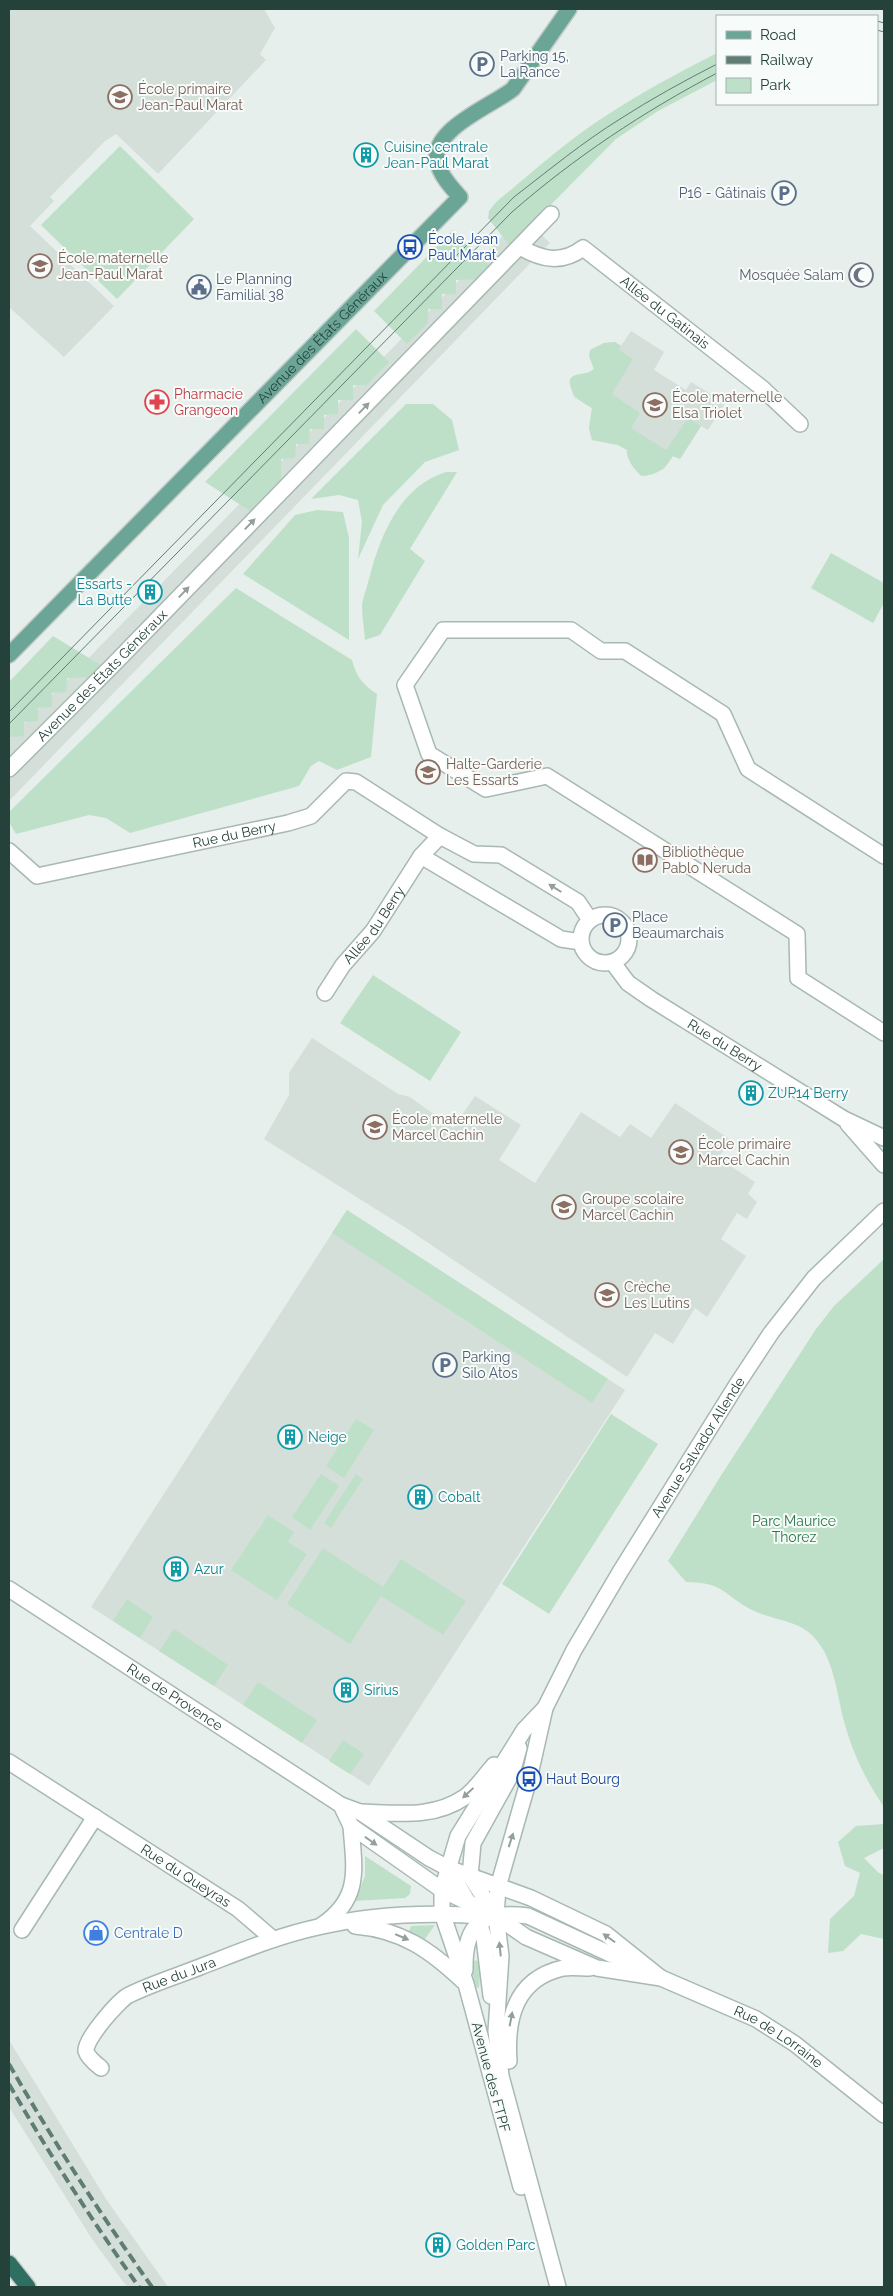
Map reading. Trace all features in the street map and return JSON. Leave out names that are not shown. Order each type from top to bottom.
[{"type":"highway","points":[[9,2263],[28,2287]]},
{"type":"main road","name":"Avenue des États Généraux","points":[[9,655],[460,198],[442,173],[436,160],[440,145],[450,130],[513,89],[569,9]]},
{"type":"street","name":"Avenue des États Généraux","points":[[9,769],[408,363],[551,214]]},
{"type":"street","name":"Allée du Gatinais","points":[[520,247],[534,255],[549,259],[569,257],[584,248],[762,388],[800,424]]},
{"type":"street","points":[[884,856],[748,770],[723,714],[625,651],[602,651],[571,630],[443,630],[404,685],[429,754],[486,789],[547,776],[797,934],[798,978],[884,1033]]},
{"type":"street","name":"Rue du Berry","points":[[9,851],[37,876],[279,825],[311,816],[346,781],[356,782],[440,836],[474,854],[501,855],[578,902],[590,920]]},
{"type":"street","points":[[440,836],[421,856],[561,939],[581,942]]},
{"type":"street","name":"Allée du Berry","points":[[325,993],[343,965],[373,931],[421,856]]},
{"type":"street","points":[[604,915],[612,916],[625,924],[630,939],[629,947],[620,959],[613,962],[599,963],[587,956],[581,942],[584,926],[590,920],[604,915]]},
{"type":"street","name":"Rue du Berry","points":[[613,962],[628,983],[844,1119],[884,1138]]},
{"type":"street","name":"Rue du Berry","points":[[844,1119],[884,1164]]},
{"type":"street","name":"Avenue Salvador Allende","points":[[498,1887],[504,1860],[529,1779],[545,1708],[574,1650],[620,1572],[766,1341],[814,1278],[884,1211]]},
{"type":"street","name":"Rue de Provence","points":[[9,1589],[341,1805],[360,1812],[429,1858],[448,1868],[470,1876]]},
{"type":"street","name":"Avenue Salvador Allende","points":[[360,1812],[418,1814],[443,1809],[466,1796],[545,1708]]},
{"type":"street","points":[[496,1916],[470,1876],[473,1844],[512,1773],[524,1730]]},
{"type":"street","name":"Avenue Salvador Allende","points":[[448,1868],[458,1836],[524,1730]]},
{"type":"street","name":"Rue du Queyras","points":[[9,1762],[238,1909],[273,1939]]},
{"type":"street","points":[[341,1805],[351,1826],[476,1914],[496,1916],[509,1913],[528,1916],[661,1978]]},
{"type":"street","points":[[22,1930],[95,1818]]},
{"type":"street","name":"Rue du Jura","points":[[319,1926],[338,1913],[347,1900],[352,1886],[355,1864],[351,1826]]},
{"type":"street","points":[[448,1868],[476,1914],[484,1938],[496,2031]]},
{"type":"street","name":"Avenue des FTPF","points":[[448,1868],[442,1890],[442,1913],[466,1984],[548,2287]]},
{"type":"street","name":"Rue de Lorraine","points":[[470,1876],[531,1898],[606,1934],[661,1978]]},
{"type":"street","name":"Avenue des FTPF","points":[[498,1887],[496,1916],[501,1956],[496,2031],[501,2076],[558,2287]]},
{"type":"street","name":"Rue du Jura","points":[[101,2068],[91,2059],[86,2051],[87,2044],[92,2034],[127,1996],[273,1939],[319,1926],[364,1919],[442,1913],[476,1914]]},
{"type":"street","points":[[466,1984],[464,1952],[476,1914]]},
{"type":"street","name":"Rue de Lorraine","points":[[496,1916],[526,1936],[597,1968],[661,1978],[776,2030],[884,2115]]},
{"type":"street","name":"Rue du Jura","points":[[319,1926],[369,1928],[394,1934],[418,1944],[466,1984]]},
{"type":"street","points":[[568,2287],[509,2073],[507,2037],[516,2002],[528,1987],[541,1977],[565,1968],[597,1968]]},
{"type":"shaded area","name":"École primaire Jean-Paul Marat","points":[[9,9],[264,9],[275,28],[260,54],[266,60],[158,174],[116,134],[105,141],[50,197],[54,201],[30,226],[114,306],[64,357],[9,307]]},
{"type":"shaded area","points":[[522,216],[550,243],[9,801],[9,739]]},
{"type":"shaded area","name":"École maternelle Elsa Triolet","points":[[631,331],[664,352],[654,370],[686,390],[691,382],[725,403],[708,430],[701,426],[680,459],[673,456],[664,469],[646,476],[640,475],[633,466],[627,455],[627,450],[618,445],[592,440],[589,428],[592,408],[574,397],[569,382],[573,376],[588,373],[594,369],[589,356],[592,349],[604,343],[615,342],[621,346]]},
{"type":"shaded area","name":"Groupe scolaire Marcel Cachin","points":[[312,1038],[398,1094],[410,1097],[453,1128],[475,1096],[521,1125],[499,1160],[535,1183],[581,1112],[620,1137],[630,1124],[651,1138],[675,1103],[731,1140],[718,1158],[755,1182],[748,1194],[757,1202],[747,1219],[737,1213],[721,1239],[746,1256],[707,1317],[695,1308],[673,1344],[655,1333],[627,1377],[406,1228],[264,1139],[289,1095],[289,1073]]},
{"type":"shaded area","points":[[347,1210],[625,1390],[369,1786],[91,1607]]},
{"type":"shaded area","points":[[9,2040],[106,2199],[168,2287],[127,2287],[92,2239],[9,2107]]},
{"type":"green space","points":[[716,54],[716,81],[658,111],[616,139],[510,246],[488,218],[489,211],[496,202],[562,147],[590,127],[645,91]]},
{"type":"green space","points":[[120,146],[194,219],[117,299],[41,225]]},
{"type":"green space","points":[[453,230],[493,269],[483,279],[456,280],[456,294],[442,294],[442,309],[428,309],[428,323],[407,344],[374,311]]},
{"type":"green space","points":[[356,329],[389,362],[367,385],[353,385],[353,400],[338,400],[338,414],[324,415],[324,429],[310,429],[309,444],[296,444],[295,458],[281,459],[281,486],[253,513],[205,482]]},
{"type":"green space","points":[[615,342],[621,346],[619,350],[633,359],[612,394],[640,413],[631,428],[666,450],[688,418],[701,426],[680,459],[673,456],[664,467],[652,474],[642,476],[639,474],[629,461],[627,450],[618,445],[592,440],[589,428],[592,408],[579,400],[570,385],[570,379],[576,375],[594,369],[589,356],[590,350],[604,343]]},
{"type":"green space","points":[[406,404],[433,404],[452,420],[459,450],[425,462],[383,505],[358,559],[362,522],[358,500],[339,495],[311,499]]},
{"type":"green space","points":[[446,472],[457,472],[410,549],[425,561],[380,635],[365,640],[362,605],[379,546],[386,530],[404,501],[416,489],[430,479]]},
{"type":"green space","points":[[317,510],[343,512],[349,538],[349,640],[243,574],[295,515]]},
{"type":"green space","points":[[831,553],[884,583],[884,603],[873,623],[811,588]]},
{"type":"green space","points":[[236,588],[352,660],[361,680],[377,694],[371,757],[337,770],[319,761],[311,766],[299,786],[130,833],[106,818],[89,815],[16,834],[9,822],[9,812]]},
{"type":"green space","points":[[53,636],[104,667],[93,677],[67,678],[66,692],[52,693],[52,707],[38,708],[38,721],[24,722],[24,736],[9,737],[9,682]]},
{"type":"green space","points":[[373,975],[461,1032],[430,1081],[340,1023]]},
{"type":"green space","points":[[347,1210],[608,1379],[592,1403],[332,1233]]},
{"type":"green space","name":"Parc Maurice Thorez","points":[[884,1259],[884,1807],[872,1789],[857,1759],[849,1738],[834,1676],[824,1651],[817,1640],[801,1627],[754,1611],[717,1587],[709,1584],[686,1582],[668,1561],[816,1329],[834,1306]]},
{"type":"green space","points":[[611,1414],[658,1444],[549,1614],[502,1584]]},
{"type":"green space","points":[[356,1419],[374,1430],[344,1478],[326,1466]]},
{"type":"green space","points":[[321,1474],[339,1486],[310,1530],[292,1517]]},
{"type":"green space","points":[[356,1474],[363,1479],[331,1528],[324,1523]]},
{"type":"green space","points":[[268,1515],[294,1532],[288,1542],[307,1554],[277,1600],[231,1570]]},
{"type":"green space","points":[[323,1548],[383,1587],[401,1559],[466,1601],[443,1635],[381,1596],[350,1644],[287,1604]]},
{"type":"green space","points":[[127,1599],[153,1617],[140,1638],[113,1621]]},
{"type":"green space","points":[[174,1629],[228,1665],[214,1686],[159,1651]]},
{"type":"green space","points":[[258,1682],[317,1720],[302,1743],[243,1705]]},
{"type":"green space","points":[[343,1740],[364,1754],[350,1774],[329,1761]]},
{"type":"green space","points":[[884,1824],[884,1848],[864,1858],[879,1873],[884,1875],[884,1939],[861,1934],[843,1951],[828,1953],[830,1919],[854,1896],[860,1873],[845,1866],[838,1842],[856,1826]]},
{"type":"green space","points":[[365,1856],[411,1886],[410,1894],[405,1898],[355,1901],[365,1876]]},
{"type":"green space","points":[[435,1925],[422,1943],[408,1934],[411,1926]]},
{"type":"green space","points":[[469,1960],[481,1961],[479,1988],[476,1987]]},
{"type":"tram line","points":[[878,21],[884,23]]},
{"type":"tram line","points":[[878,30],[884,32]]},
{"type":"tram line","points":[[9,712],[514,197],[566,156],[606,128],[656,97],[716,65]]},
{"type":"tram line","points":[[9,724],[512,212],[610,136],[663,103],[716,74]]},
{"type":"railway","points":[[9,2064],[78,2177],[152,2287]]},
{"type":"railway","points":[[9,2084],[72,2187],[139,2287]]},
{"type":"place","name":"Parking 15, La Rance","points":[[482,64]]},
{"type":"place","name":"École primaire Jean-Paul Marat","points":[[120,97]]},
{"type":"place","name":"Cuisine centrale Jean-Paul Marat","points":[[366,155]]},
{"type":"place","name":"P16 - Gâtinais","points":[[784,193]]},
{"type":"place","name":"École Jean Paul Marat","points":[[410,247]]},
{"type":"place","name":"École maternelle Jean-Paul Marat","points":[[40,266]]},
{"type":"place","name":"Mosquée Salam","points":[[861,275]]},
{"type":"place","name":"Le Planning Familial 38","points":[[199,287]]},
{"type":"place","name":"Pharmacie Grangeon","points":[[157,402]]},
{"type":"place","name":"École maternelle Elsa Triolet","points":[[655,405]]},
{"type":"place","name":"Essarts - La Butte","points":[[150,592]]},
{"type":"place","name":"Halte-Garderie Les Essarts","points":[[428,772]]},
{"type":"place","name":"Bibliothèque Pablo Neruda","points":[[645,860]]},
{"type":"place","name":"Place Beaumarchais","points":[[615,925]]},
{"type":"place","name":"ZUP14 Berry","points":[[751,1093]]},
{"type":"place","name":"École maternelle Marcel Cachin","points":[[375,1127]]},
{"type":"place","name":"École primaire Marcel Cachin","points":[[681,1152]]},
{"type":"place","name":"Groupe scolaire Marcel Cachin","points":[[564,1207]]},
{"type":"place","name":"Crèche Les Lutins","points":[[607,1295]]},
{"type":"place","name":"Parking Silo Atos","points":[[445,1365]]},
{"type":"place","name":"Neige","points":[[290,1437]]},
{"type":"place","name":"Cobalt","points":[[420,1497]]},
{"type":"place","name":"Azur","points":[[176,1569]]},
{"type":"place","name":"Sirius","points":[[346,1690]]},
{"type":"place","name":"Haut Bourg","points":[[529,1779]]},
{"type":"place","name":"Centrale D","points":[[96,1933]]},
{"type":"place","name":"Golden Parc","points":[[438,2245]]}]
